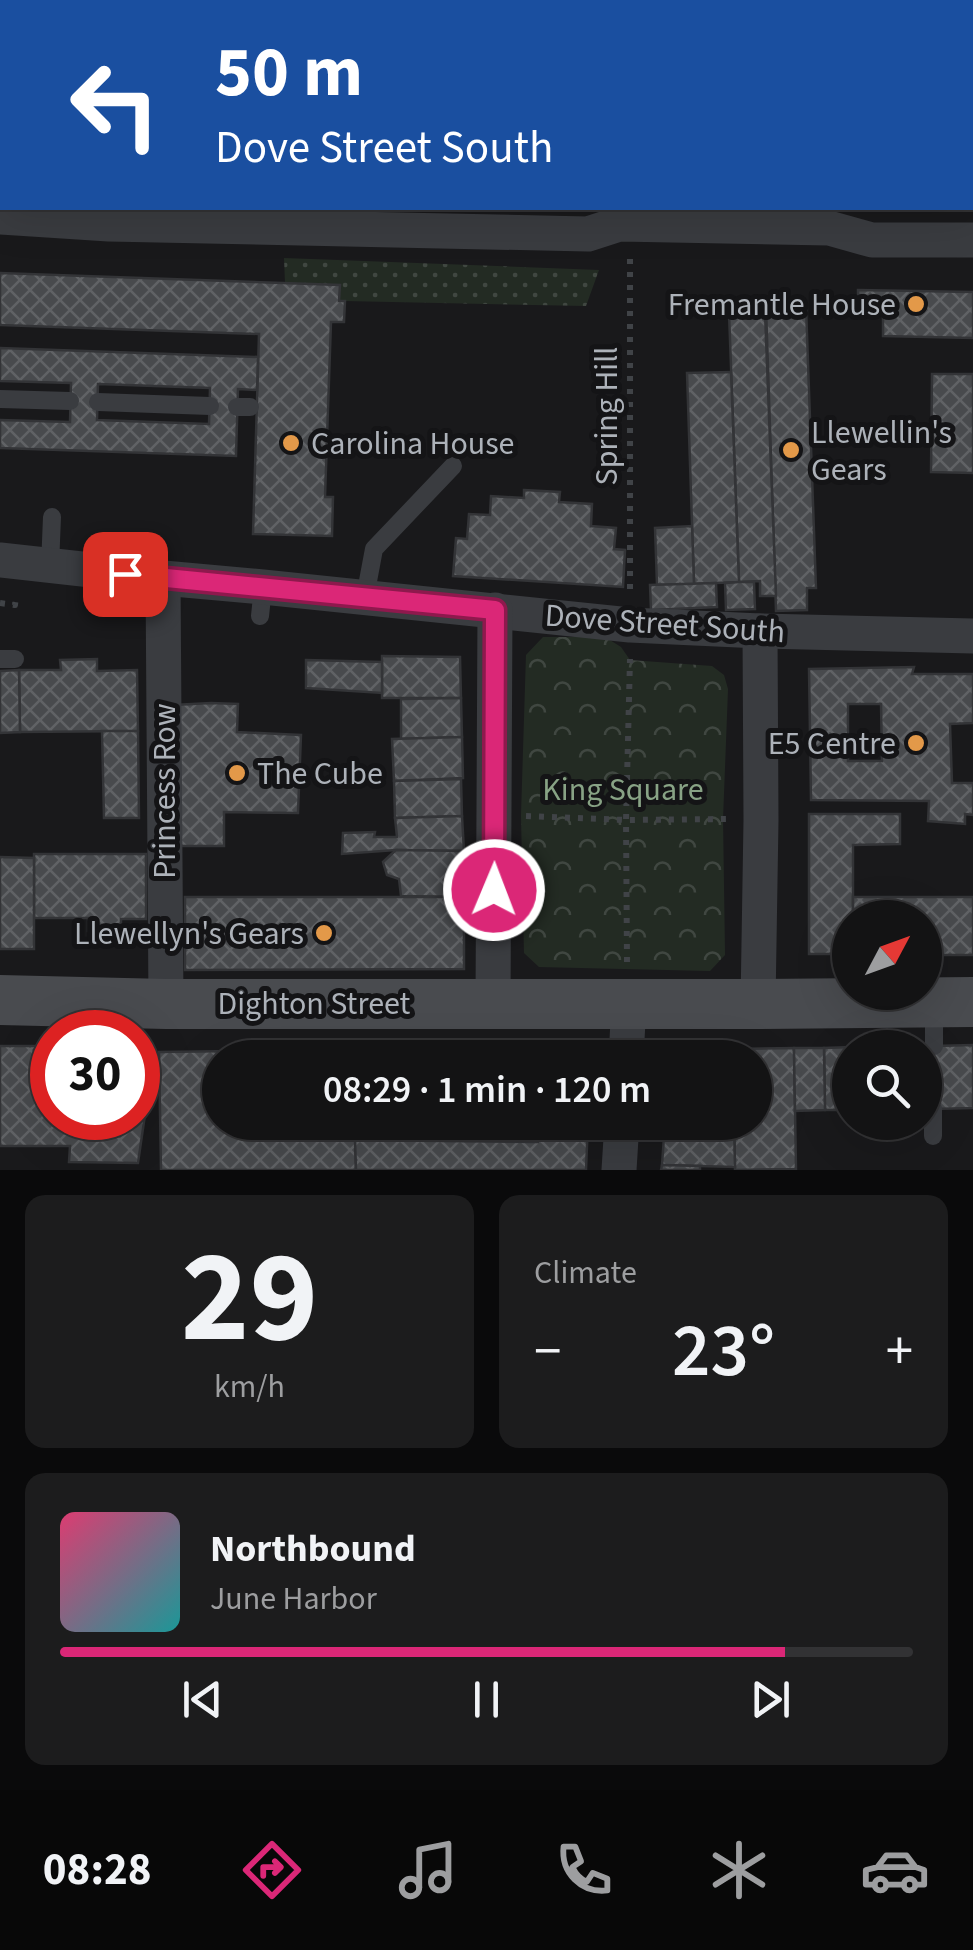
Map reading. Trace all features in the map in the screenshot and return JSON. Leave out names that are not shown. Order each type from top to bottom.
[{"type":"main road","name":"Dighton Street","points":[[0,1000],[166,1004],[758,1004],[947,1017]]},
{"type":"street","points":[[0,218],[109,224],[588,234],[629,223],[829,228],[872,240],[973,240]]},
{"type":"street","name":"Dove Street South","points":[[0,560],[162,578],[262,601],[364,597],[630,625],[973,636]]},
{"type":"street","name":"Princess Row","points":[[162,578],[166,1004]]},
{"type":"street","points":[[494,1003],[495,610]]},
{"type":"street","points":[[758,1004],[760,631]]},
{"type":"street","points":[[627,1040],[628,1003]]},
{"type":"street","points":[[619,1170],[621,1140]]},
{"type":"lane","points":[[0,399],[70,401]]},
{"type":"lane","points":[[98,402],[210,406]]},
{"type":"lane","points":[[364,597],[374,548],[452,466]]},
{"type":"lane","points":[[50,566],[52,516]]},
{"type":"path","name":"Spring Hill","points":[[628,1003],[626,820],[632,360],[629,223]]},
{"type":"path","points":[[495,814],[626,820],[761,820]]},
{"type":"green space","points":[[284,258],[599,270],[586,306],[339,301],[339,285],[285,283]]},
{"type":"green space","name":"King Square","points":[[543,637],[605,637],[621,647],[630,660],[712,666],[724,675],[728,689],[723,819],[725,955],[710,971],[539,967],[524,953],[521,816],[526,655]]},
{"type":"building","name":"Carolina House","points":[[0,273],[340,285],[339,301],[345,301],[344,322],[331,322],[325,497],[333,497],[332,536],[253,534],[259,334],[0,325]]},
{"type":"building","name":"Fremantle House","points":[[858,290],[973,292],[973,338],[883,336],[883,316],[858,315]]},
{"type":"building","name":"Llewellin's Gears","points":[[806,306],[816,588],[807,588],[807,610],[776,611],[766,307]]},
{"type":"building","points":[[765,312],[776,596],[760,596],[760,581],[739,582],[729,313]]},
{"type":"building","points":[[0,348],[258,357],[257,390],[238,389],[236,456],[0,448],[0,420],[70,422],[71,383],[0,381]],"holes":[[[98,384],[210,388],[209,424],[97,420]]]},
{"type":"building","points":[[731,372],[739,582],[694,584],[687,373]]},
{"type":"building","points":[[932,374],[973,374],[973,473],[931,472]]},
{"type":"building","points":[[524,490],[560,492],[559,502],[592,504],[591,526],[616,528],[614,549],[625,550],[623,587],[453,576],[456,538],[467,539],[469,514],[490,515],[491,496],[524,498]]},
{"type":"building","points":[[692,526],[694,584],[657,585],[655,528]]},
{"type":"building","points":[[754,582],[755,609],[726,610],[725,583]]},
{"type":"building","points":[[716,583],[717,607],[651,610],[650,585]]},
{"type":"building","points":[[382,656],[460,657],[461,698],[382,698]]},
{"type":"building","points":[[97,659],[97,671],[137,670],[138,731],[20,732],[19,670],[61,670],[60,660]]},
{"type":"building","points":[[306,660],[382,662],[382,693],[306,688]]},
{"type":"building","name":"E5 Centre","points":[[914,667],[912,674],[973,674],[973,723],[950,724],[952,783],[973,783],[973,815],[965,814],[965,824],[928,821],[929,801],[811,800],[809,669]],"holes":[[[848,704],[881,704],[882,761],[848,761]]]},
{"type":"building","points":[[19,670],[20,732],[0,733],[0,671]]},
{"type":"building","points":[[461,698],[462,737],[401,739],[401,699]]},
{"type":"building","name":"The Cube","points":[[238,704],[237,732],[301,735],[298,813],[224,812],[224,846],[173,846],[174,705]]},
{"type":"building","points":[[102,731],[138,731],[139,818],[104,818]]},
{"type":"building","points":[[462,737],[463,778],[394,781],[392,739]]},
{"type":"building","points":[[461,779],[462,816],[395,818],[394,781]]},
{"type":"building","points":[[809,814],[900,814],[900,844],[853,845],[853,900],[832,900],[832,954],[809,954]]},
{"type":"building","points":[[462,816],[464,851],[342,854],[343,833],[375,832],[374,837],[397,837],[395,818]]},
{"type":"building","points":[[396,850],[464,851],[464,897],[401,896],[399,879],[387,875],[383,862]]},
{"type":"building","points":[[34,854],[146,854],[146,919],[121,919],[121,930],[88,931],[88,918],[34,918]]},
{"type":"building","points":[[0,857],[34,858],[34,949],[0,949]]},
{"type":"building","name":"Llewellyn's Gears","points":[[185,897],[464,897],[464,969],[185,970]]},
{"type":"building","points":[[973,897],[973,955],[942,955],[942,900],[853,900]]},
{"type":"building","points":[[973,1045],[973,1108],[942,1109],[942,1046]]},
{"type":"building","points":[[0,1046],[30,1046],[30,1140],[141,1140],[138,1163],[69,1162],[70,1146],[0,1146]]},
{"type":"building","points":[[772,1048],[794,1048],[796,1169],[735,1170],[734,1140],[772,1140]]},
{"type":"building","points":[[794,1048],[824,1048],[825,1110],[795,1111]]},
{"type":"building","points":[[824,1048],[832,1048],[832,1110],[825,1110]]},
{"type":"building","points":[[202,1051],[202,1140],[355,1140],[356,1170],[161,1170],[160,1052]]},
{"type":"building","points":[[355,1140],[587,1140],[586,1170],[356,1170]]},
{"type":"building","points":[[664,1140],[734,1140],[735,1167],[662,1165]]},
{"type":"building","points":[[662,1165],[700,1166],[700,1170],[661,1170]]},
{"type":"place","name":"Fremantle House","points":[[916,304]]},
{"type":"place","name":"Carolina House","points":[[291,443]]},
{"type":"place","name":"Llewellin's Gears","points":[[791,450]]},
{"type":"place","name":"E5 Centre","points":[[916,743]]},
{"type":"place","name":"The Cube","points":[[237,773]]},
{"type":"place","name":"Llewellyn's Gears","points":[[324,933]]},
{"type":"route","points":[[125,574],[495,610],[494,890]]}]
